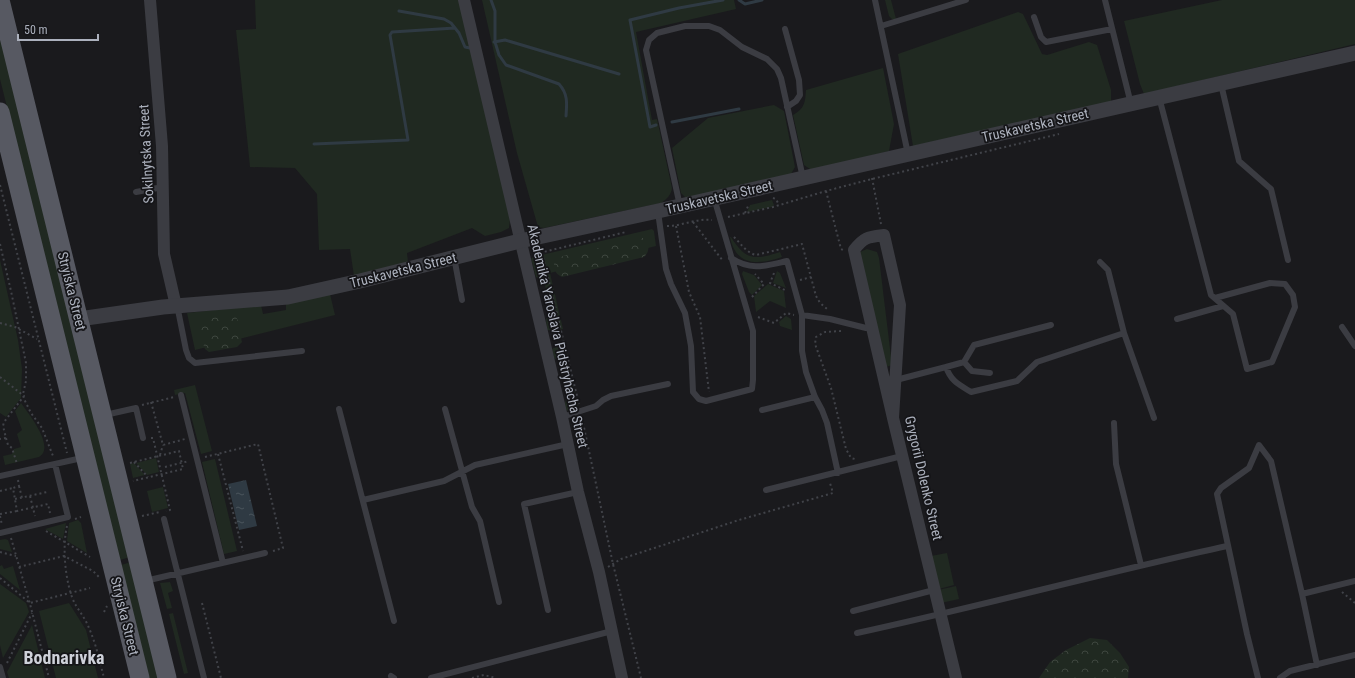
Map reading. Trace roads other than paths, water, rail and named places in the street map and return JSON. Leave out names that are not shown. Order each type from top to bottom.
[{"type":"main road","name":"Stryiska Street","points":[[0,0],[104,416],[167,678]]},
{"type":"main road","name":"Stryiska Street","points":[[0,112],[77,455],[140,678]]},
{"type":"street","name":"Sokilnytska Street","points":[[150,0],[162,146],[164,254],[176,306]]},
{"type":"street","name":"Akademika Yaroslava Pidstryhacha Street","points":[[464,0],[562,417],[578,492],[599,572],[622,678]]},
{"type":"street","name":"Truskavetska Street","points":[[79,319],[176,306],[288,297],[360,281],[454,257],[1131,104],[1220,82],[1355,53]]},
{"type":"street","name":"Grygorii Dolenko Street","points":[[872,328],[854,250],[861,241],[869,237],[884,235],[900,305],[893,418],[956,678]]},
{"type":"street","points":[[872,328],[893,418]]},
{"type":"lane","points":[[875,0],[882,26],[908,154]]},
{"type":"lane","points":[[882,26],[966,0]]},
{"type":"lane","points":[[1105,0],[1131,104]]},
{"type":"lane","points":[[1034,17],[1041,37],[1046,42],[1112,29]]},
{"type":"lane","points":[[680,206],[646,55],[646,47],[651,37],[660,32],[685,26],[701,25],[717,28],[742,47],[762,56],[774,65],[780,78],[803,178]]},
{"type":"lane","points":[[786,29],[796,70],[800,95],[796,101],[787,107]]},
{"type":"lane","points":[[1220,82],[1239,161],[1271,189],[1288,260]]},
{"type":"lane","points":[[1159,97],[1211,295],[1232,314],[1247,369],[1272,362],[1295,307],[1293,295],[1285,284],[1270,282],[1215,298]]},
{"type":"lane","points":[[136,192],[163,187]]},
{"type":"lane","points":[[658,211],[666,269],[671,284],[685,313],[691,346],[694,392],[699,399],[706,401],[752,389],[753,380],[752,316],[731,258],[714,198]]},
{"type":"lane","points":[[454,257],[462,300]]},
{"type":"lane","points":[[731,258],[748,267],[762,267],[787,261],[802,315],[802,351],[806,372],[827,423],[838,473]]},
{"type":"lane","points":[[1100,262],[1108,270],[1124,333],[1154,418]]},
{"type":"lane","points":[[176,306],[188,358],[195,363],[302,351]]},
{"type":"lane","points":[[1177,319],[1224,306]]},
{"type":"lane","points":[[802,315],[872,328]]},
{"type":"lane","points":[[896,380],[964,362],[974,345],[1051,325]]},
{"type":"lane","points":[[1342,328],[1355,346]]},
{"type":"lane","points":[[946,366],[949,376],[956,383],[971,392],[1017,381],[1037,362],[1124,333]]},
{"type":"lane","points":[[964,362],[972,371],[990,373]]},
{"type":"lane","points":[[562,417],[596,406],[611,396],[668,384]]},
{"type":"lane","points":[[182,395],[223,562]]},
{"type":"lane","points":[[762,410],[815,397]]},
{"type":"lane","points":[[104,416],[136,408],[143,438]]},
{"type":"lane","points":[[339,409],[394,621]]},
{"type":"lane","points":[[445,409],[472,507],[480,521],[499,602]]},
{"type":"lane","points":[[1114,423],[1116,464],[1141,565]]},
{"type":"lane","points":[[363,500],[444,481],[475,465],[568,444]]},
{"type":"lane","points":[[1258,678],[1227,546],[1217,494],[1221,488],[1249,468],[1260,445],[1271,461],[1317,664]]},
{"type":"lane","points":[[0,476],[55,464],[77,455]]},
{"type":"lane","points":[[766,490],[828,476],[902,456]]},
{"type":"lane","points":[[1,531],[68,517],[55,464]]},
{"type":"lane","points":[[548,610],[524,504],[578,492]]},
{"type":"lane","points":[[164,519],[204,678]]},
{"type":"lane","points":[[857,633],[1227,546]]},
{"type":"lane","name":"Stryiska Street","points":[[144,581],[265,553]]},
{"type":"lane","points":[[1302,594],[1355,581]]},
{"type":"lane","points":[[853,611],[934,590]]},
{"type":"lane","points":[[431,678],[612,631]]},
{"type":"lane","points":[[1280,678],[1290,671],[1355,655]]},
{"type":"water","points":[[246,480],[257,526],[239,530],[228,484]]},
{"type":"waterway","points":[[491,0],[495,11],[495,42],[499,55],[506,65],[559,84],[564,91],[567,103],[566,116]]},
{"type":"waterway","points":[[656,125],[650,127],[630,20],[679,8],[723,0]]},
{"type":"waterway","points":[[739,0],[745,4],[762,0]]},
{"type":"waterway","points":[[399,11],[444,19],[451,23],[455,28]]},
{"type":"waterway","points":[[314,144],[408,140],[390,35],[392,32],[455,28],[459,33],[465,47],[470,48]]},
{"type":"waterway","points":[[494,42],[505,40],[619,74]]},
{"type":"waterway","points":[[672,122],[739,109]]},
{"type":"district","name":"Bodnarivka","points":[[64,657]]}]
